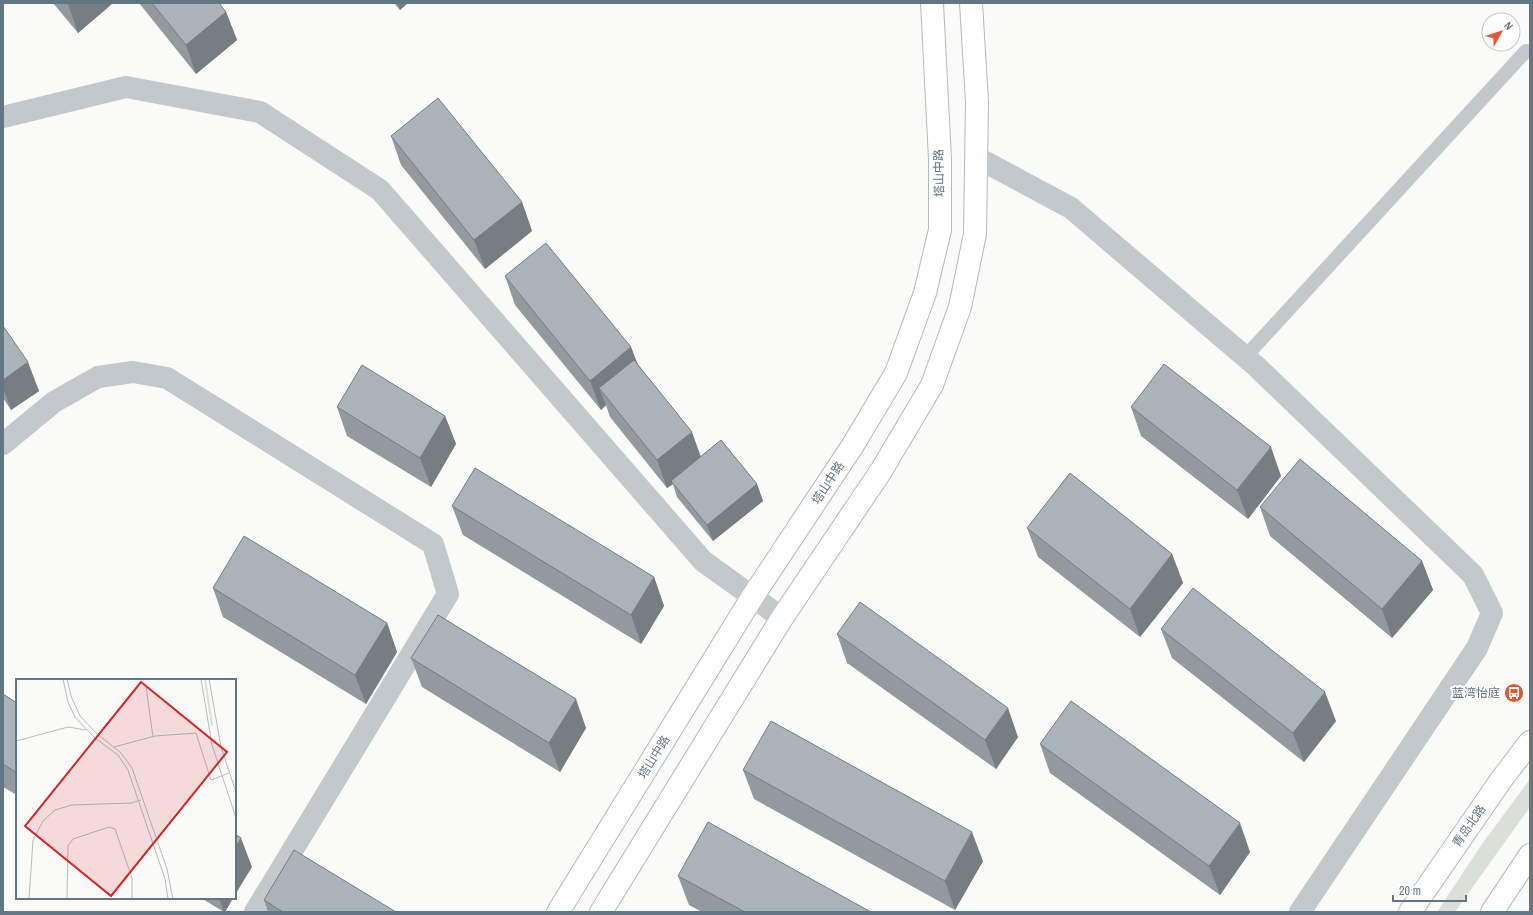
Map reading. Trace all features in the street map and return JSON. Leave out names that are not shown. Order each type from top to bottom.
[{"type":"main road","name":"塔山中路","points":[[558,912],[753,596],[853,445],[896,373],[925,293],[940,230],[940,159],[932,3]]},
{"type":"main road","points":[[601,912],[782,618],[881,471],[932,385],[960,307],[975,234],[977,102],[971,3]]},
{"type":"main road","name":"青岛北路","points":[[1410,912],[1501,780],[1530,742]]},
{"type":"main road","points":[[1492,912],[1530,855]]},
{"type":"street","points":[[3,116],[126,87],[260,112],[380,190],[703,561],[782,618]]},
{"type":"street","points":[[976,157],[1071,208],[1245,357],[1473,575],[1492,613],[1477,648],[1300,912]]},
{"type":"street","points":[[3,444],[54,402],[98,377],[133,372],[167,378],[433,544],[448,594],[255,912]]},
{"type":"lane","points":[[1245,357],[1526,51]]},
{"type":"shaded area","points":[[1530,779],[1530,807],[1455,912],[1437,912],[1482,844]]},
{"type":"building","points":[[152,3],[219,3],[226,12],[186,45]]},
{"type":"building","points":[[438,98],[522,202],[474,240],[391,136]]},
{"type":"building","points":[[546,243],[631,347],[590,381],[505,276]]},
{"type":"building","points":[[3,326],[28,362],[3,380]]},
{"type":"building","points":[[634,360],[692,432],[657,460],[599,388]]},
{"type":"building","points":[[1164,364],[1271,447],[1237,490],[1131,407]]},
{"type":"building","points":[[362,365],[445,416],[420,458],[337,407]]},
{"type":"building","points":[[721,440],[757,484],[707,525],[671,481]]},
{"type":"building","points":[[1300,459],[1422,561],[1382,609],[1260,507]]},
{"type":"building","points":[[475,468],[654,577],[631,615],[452,506]]},
{"type":"building","points":[[1070,473],[1172,554],[1130,609],[1027,528]]},
{"type":"building","points":[[244,536],[387,623],[355,675],[213,588]]},
{"type":"building","points":[[1193,588],[1325,692],[1293,733],[1161,629]]},
{"type":"building","points":[[860,602],[1008,708],[985,740],[837,634]]},
{"type":"building","points":[[438,615],[576,699],[549,743],[411,658]]},
{"type":"building","points":[[3,694],[16,702],[16,772],[3,764]]},
{"type":"building","points":[[1071,701],[1240,823],[1209,866],[1040,744]]},
{"type":"building","points":[[771,721],[972,832],[945,881],[743,770]]},
{"type":"building","points":[[708,822],[871,912],[745,912],[678,876]]},
{"type":"building","points":[[236,835],[241,838],[236,846]]},
{"type":"building","points":[[294,850],[396,912],[283,912],[264,900]]},
{"type":"place","name":"蓝湾怡庭","points":[[1514,693]]}]
